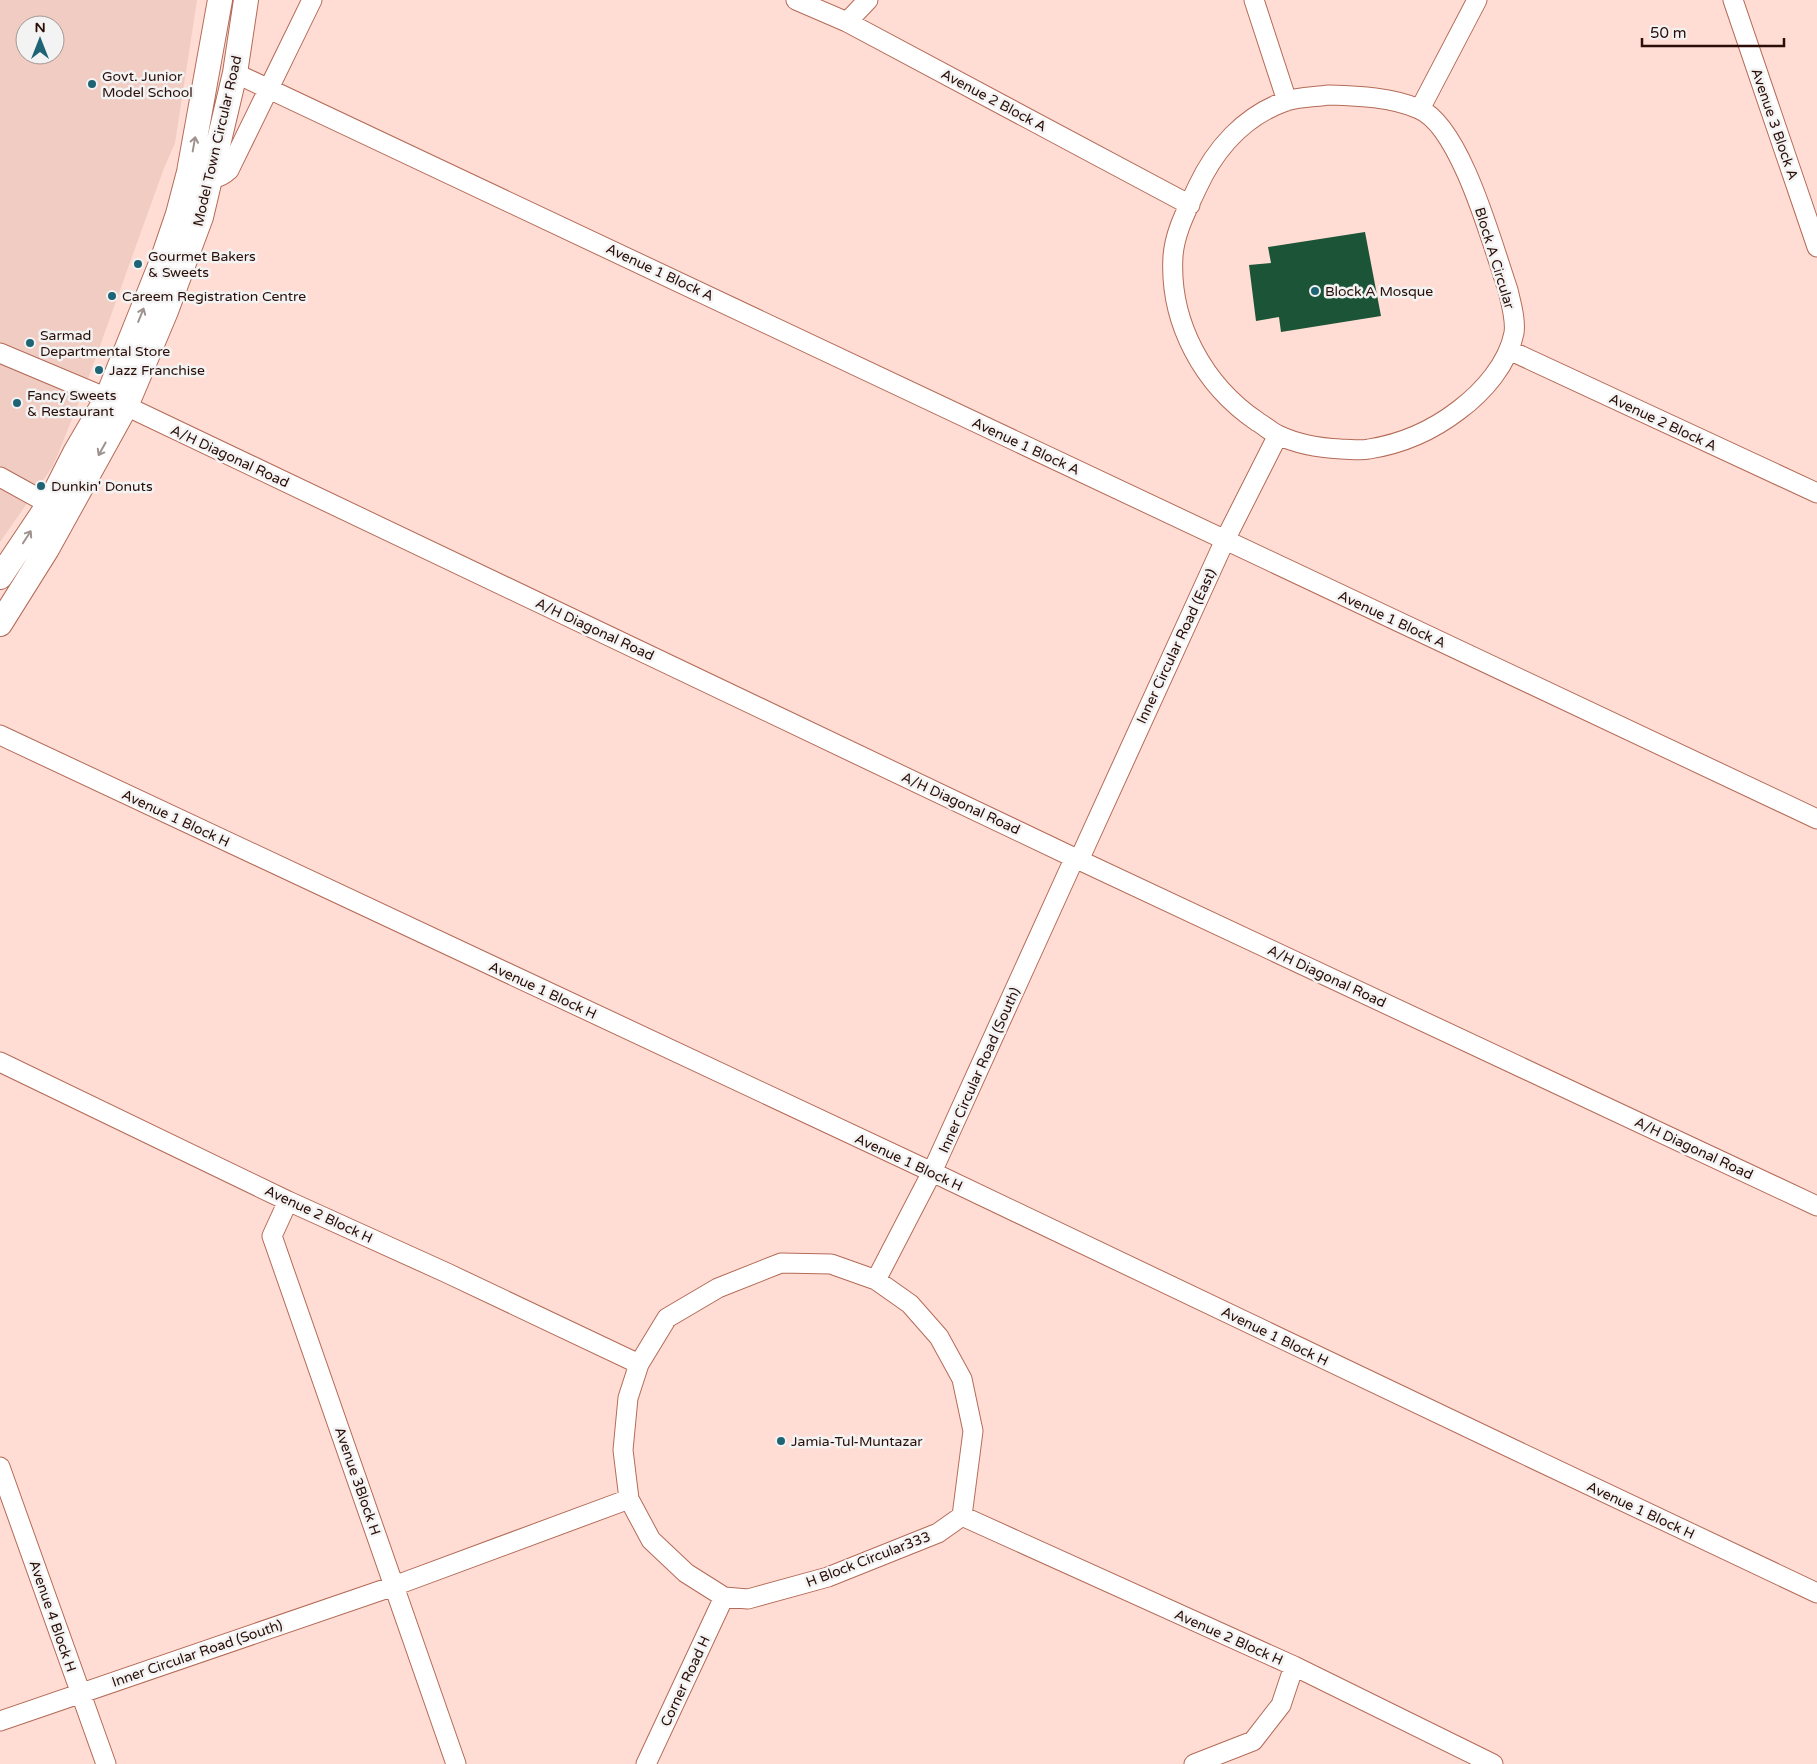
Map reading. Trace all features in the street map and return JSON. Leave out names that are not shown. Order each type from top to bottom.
[{"type":"main road","name":"Model Town Circular Road","points":[[0,578],[49,504],[76,451],[116,402],[178,214],[189,172],[220,0]]},
{"type":"main road","name":"Model Town Circular Road","points":[[0,624],[47,549],[116,402],[184,265],[202,217],[211,179],[234,73],[246,0]]},
{"type":"street","points":[[189,172],[211,179],[221,177],[229,170],[312,0]]},
{"type":"street","name":"Avenue 2 Block A","points":[[796,0],[846,22],[1190,205]]},
{"type":"street","points":[[846,22],[868,0]]},
{"type":"street","points":[[1254,0],[1287,101]]},
{"type":"street","points":[[1420,109],[1477,0]]},
{"type":"street","name":"Avenue 3 Block A","points":[[1733,0],[1817,248]]},
{"type":"street","name":"Avenue 1 Block A","points":[[234,73],[1817,820]]},
{"type":"street","name":"Block A Circular","points":[[1329,95],[1361,96],[1390,100],[1420,109],[1438,122],[1454,145],[1471,184],[1508,290],[1514,332],[1509,350],[1497,371],[1474,399],[1443,422],[1401,442],[1367,450],[1331,448],[1307,444],[1278,435],[1246,414],[1224,394],[1192,350],[1183,328],[1173,281],[1173,254],[1178,229],[1204,174],[1218,150],[1239,128],[1260,113],[1287,101],[1329,95]]},
{"type":"street","name":"Avenue 2 Block A","points":[[1509,350],[1817,493]]},
{"type":"street","name":"A/H Diagonal Road","points":[[0,353],[116,402],[1077,858],[1817,1206]]},
{"type":"street","name":"Inner Circular Road (East)","points":[[1077,858],[1225,540],[1278,435]]},
{"type":"street","points":[[0,477],[49,504]]},
{"type":"street","name":"Avenue 1 Block H","points":[[0,735],[932,1172],[1817,1593]]},
{"type":"street","name":"Inner Circular Road (South)","points":[[876,1280],[932,1172],[1077,858]]},
{"type":"street","name":"Avenue 2 Block H","points":[[0,1062],[288,1201],[447,1273],[639,1364]]},
{"type":"street","name":"Avenue 3Block H","points":[[288,1201],[272,1236],[456,1764]]},
{"type":"street","name":"H Block Circular333","points":[[781,1263],[830,1264],[876,1280],[910,1304],[939,1337],[962,1379],[973,1432],[962,1516],[938,1533],[828,1577],[748,1599],[724,1597],[686,1573],[651,1540],[628,1499],[623,1450],[628,1398],[639,1364],[667,1318],[718,1288],[781,1263]]},
{"type":"street","name":"Avenue 4 Block H","points":[[0,1467],[106,1764]]},
{"type":"street","name":"Inner Circular Road (South)","points":[[0,1721],[394,1586],[628,1499]]},
{"type":"street","name":"Avenue 2 Block H","points":[[962,1516],[1294,1666],[1493,1764]]},
{"type":"street","name":"Corner Road H","points":[[646,1764],[724,1597]]},
{"type":"street","points":[[1194,1764],[1253,1741],[1281,1704],[1294,1666]]},
{"type":"shaded area","points":[[0,0],[197,0],[175,143],[164,168],[88,379],[53,466],[0,542]]},
{"type":"building","name":"Block A Mosque","points":[[1365,232],[1381,316],[1281,332],[1279,317],[1256,321],[1249,265],[1271,263],[1268,247]]},
{"type":"place","name":"Govt. Junior Model School","points":[[92,84]]},
{"type":"place","name":"Gourmet Bakers & Sweets","points":[[138,264]]},
{"type":"place","name":"Block A Mosque","points":[[1315,291]]},
{"type":"place","name":"Careem Registration Centre","points":[[112,296]]},
{"type":"place","name":"Sarmad Departmental Store","points":[[30,343]]},
{"type":"place","name":"Jazz Franchise","points":[[99,370]]},
{"type":"place","name":"Fancy Sweets & Restaurant","points":[[17,403]]},
{"type":"place","name":"Dunkin' Donuts","points":[[41,486]]},
{"type":"place","name":"Jamia-Tul-Muntazar","points":[[781,1441]]}]
